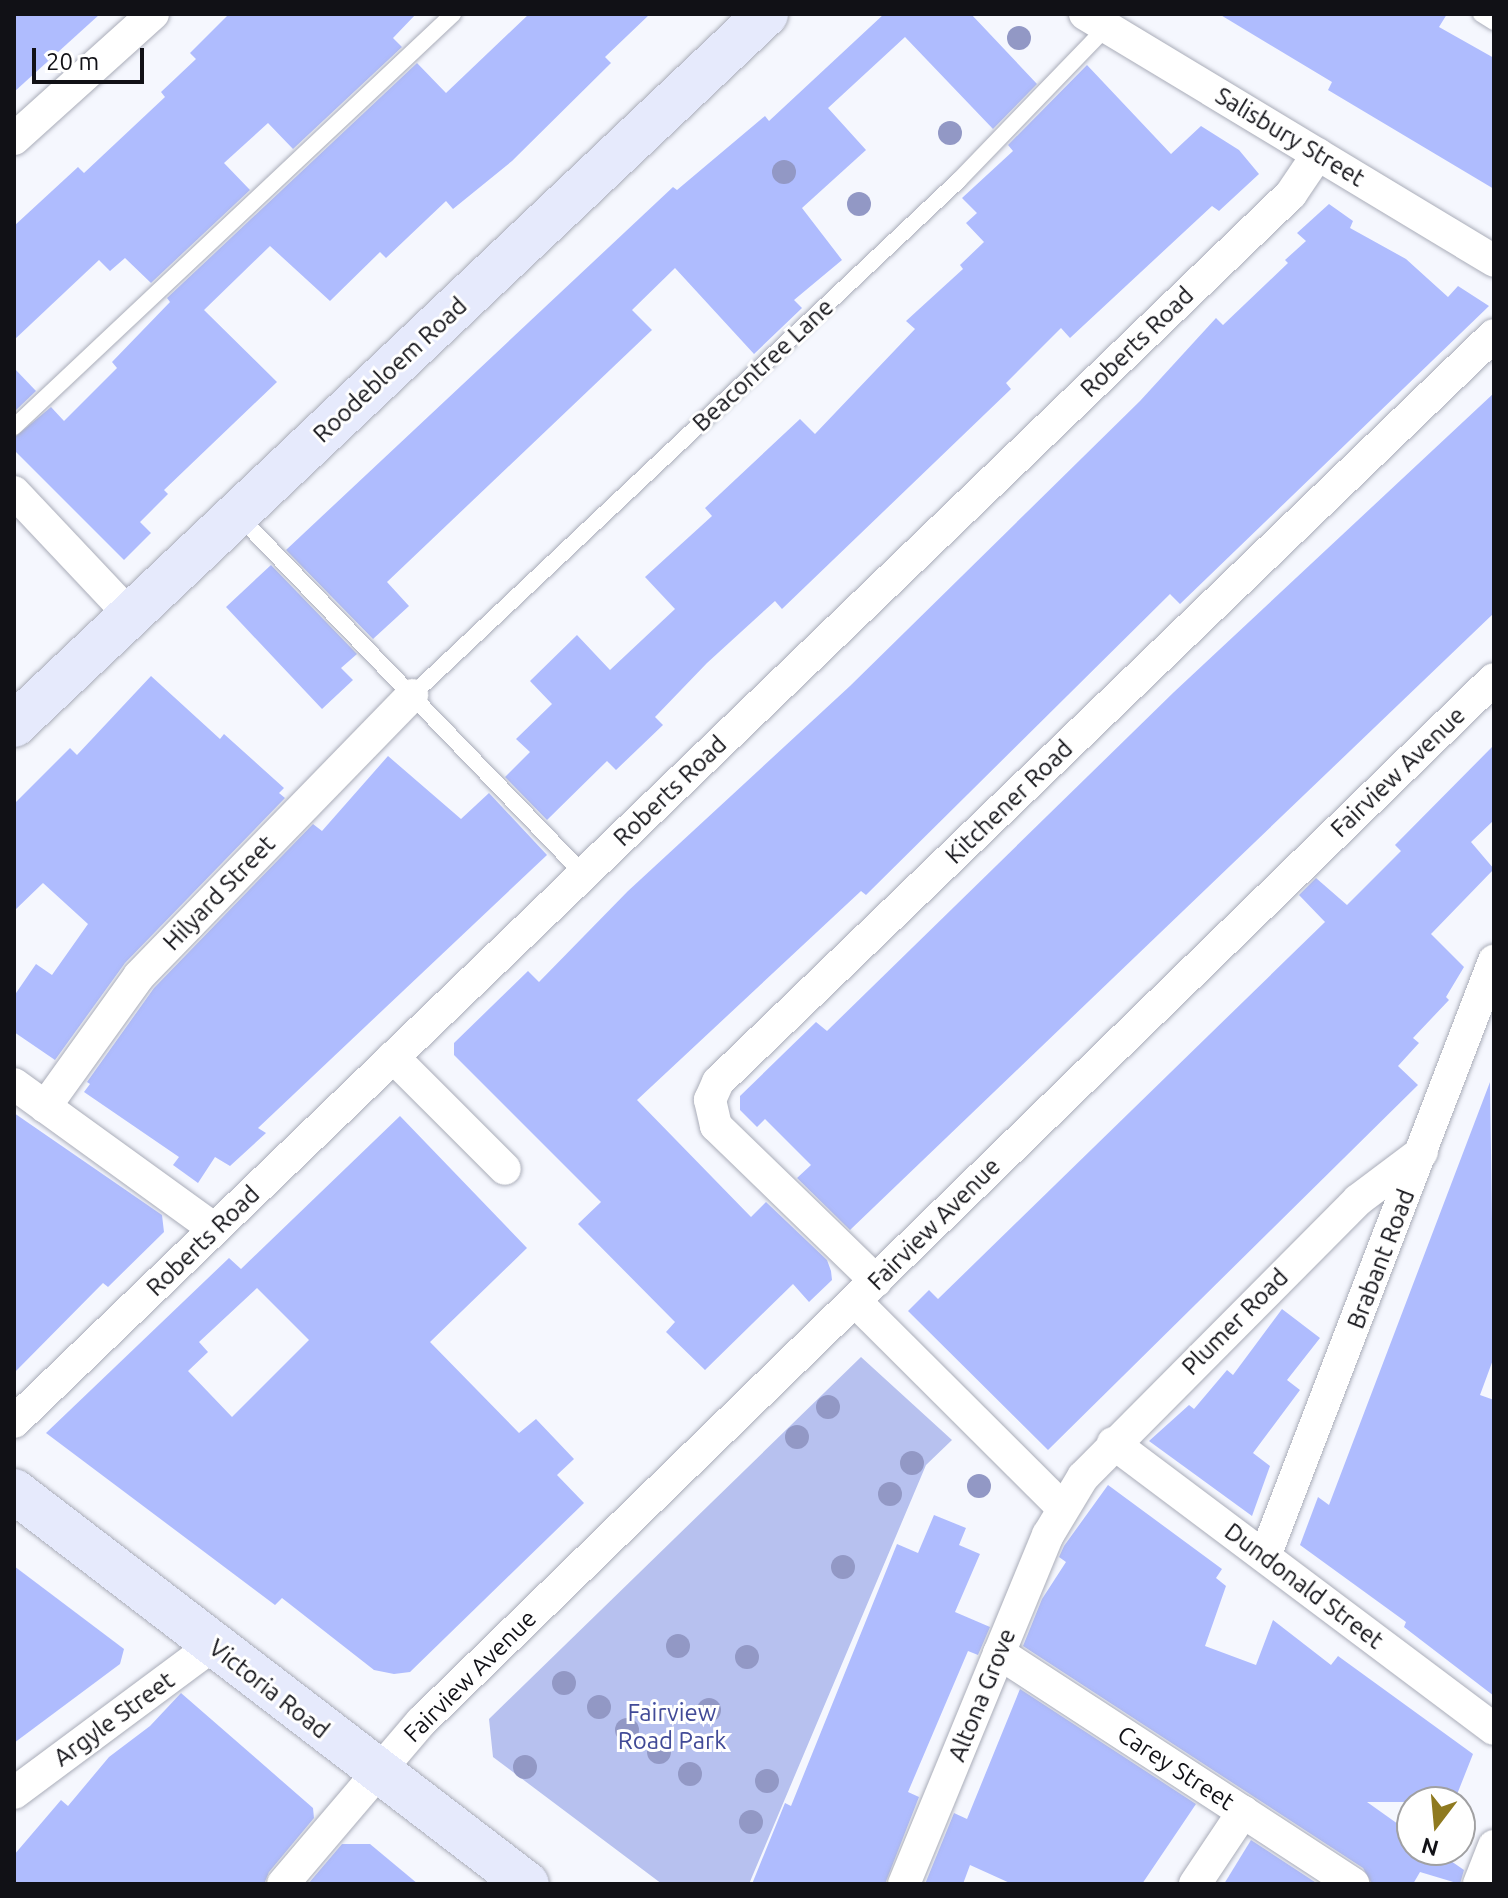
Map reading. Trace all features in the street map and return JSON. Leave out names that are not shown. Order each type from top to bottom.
[{"type":"street","points":[[14,139],[153,14]]},
{"type":"street","name":"Roodebloem Road","points":[[14,725],[766,14]]},
{"type":"street","name":"Salisbury Street","points":[[1096,20],[1494,261]]},
{"type":"street","name":"Roberts Road","points":[[14,1422],[1291,194],[1318,154]]},
{"type":"street","name":"Kitchener Road","points":[[866,1292],[716,1126],[710,1100],[718,1082],[1494,335]]},
{"type":"street","points":[[14,492],[130,615]]},
{"type":"street","name":"Fairview Avenue","points":[[283,1884],[421,1722],[1494,679]]},
{"type":"street","name":"Hilyard Street","points":[[45,1107],[139,976],[412,695]]},
{"type":"street","name":"Brabant Road","points":[[1265,1556],[1494,961]]},
{"type":"street","points":[[393,1057],[505,1169]]},
{"type":"street","points":[[14,1084],[214,1229]]},
{"type":"street","name":"Plumer Road","points":[[1062,1507],[1113,1443],[1358,1200],[1422,1152]]},
{"type":"street","points":[[866,1292],[1062,1507]]},
{"type":"street","name":"Dundonald Street","points":[[1113,1443],[1494,1729]]},
{"type":"street","name":"Victoria Road","points":[[15,1494],[527,1884]]},
{"type":"street","name":"Altona Grove","points":[[904,1884],[1062,1507]]},
{"type":"street","name":"Argyle Street","points":[[14,1793],[213,1645]]},
{"type":"street","name":"Carey Street","points":[[999,1653],[1353,1884]]},
{"type":"street","points":[[1195,1884],[1243,1812]]},
{"type":"lane","points":[[14,427],[453,14]]},
{"type":"lane","points":[[1481,14],[1494,22]]},
{"type":"lane","name":"Beacontree Lane","points":[[412,695],[959,180],[1096,20]]},
{"type":"lane","points":[[237,514],[583,874]]},
{"type":"green space","name":"Fairview Road Park","points":[[861,1357],[952,1440],[926,1465],[749,1884],[662,1884],[493,1757],[489,1719]]},
{"type":"building","points":[[14,14],[100,14],[14,92]]},
{"type":"building","points":[[229,14],[416,14],[393,38],[402,47],[293,149],[268,123],[224,163],[250,190],[151,283],[125,258],[110,271],[99,260],[14,340],[14,226],[78,167],[84,173],[165,97],[161,92],[196,59],[190,53]]},
{"type":"building","points":[[529,14],[650,14],[605,57],[611,63],[512,161],[453,209],[446,201],[386,258],[380,252],[330,301],[270,246],[204,310],[277,382],[164,490],[168,494],[140,522],[151,533],[124,560],[14,450],[14,438],[51,407],[64,421],[117,368],[112,362],[170,302],[167,298],[417,63],[446,93]]},
{"type":"building","points":[[884,14],[971,14],[1037,84],[993,129],[905,37],[828,108],[866,150],[802,208],[842,260],[794,300],[802,308],[754,354],[675,268],[632,310],[652,330],[387,582],[409,606],[373,639],[286,550],[673,187],[677,190],[765,116],[769,121]]},
{"type":"building","points":[[1219,14],[1447,14],[1439,27],[1494,58],[1494,189],[1328,90],[1332,82]]},
{"type":"building","points":[[1087,65],[1171,154],[1201,126],[1239,150],[1259,174],[1219,211],[1212,206],[1070,338],[1061,328],[1006,383],[1011,389],[782,609],[775,601],[707,663],[655,717],[663,725],[616,770],[607,761],[547,820],[505,777],[530,752],[516,739],[552,704],[530,681],[577,635],[610,670],[675,609],[645,577],[712,516],[705,508],[800,419],[815,434],[915,329],[906,321],[963,269],[960,265],[984,242],[966,223],[977,213],[962,198],[1013,151],[1008,145]]},
{"type":"building","points":[[1329,204],[1353,221],[1350,228],[1406,259],[1448,297],[1458,286],[1489,306],[1180,604],[1170,594],[866,895],[861,891],[637,1100],[751,1217],[766,1202],[827,1260],[831,1271],[832,1280],[809,1302],[793,1284],[705,1370],[666,1332],[675,1322],[578,1224],[601,1202],[454,1055],[454,1043],[528,971],[539,982],[628,891],[850,686],[1140,401],[1216,318],[1223,325],[1288,263],[1285,260],[1306,241],[1297,233]]},
{"type":"building","points":[[14,368],[36,391],[14,412]]},
{"type":"building","points":[[1494,393],[1494,613],[850,1230],[797,1178],[811,1165],[765,1119],[757,1127],[740,1110],[740,1096],[816,1022],[827,1031],[1174,692]]},
{"type":"building","points":[[271,565],[357,654],[341,668],[353,680],[322,709],[226,607]]},
{"type":"building","points":[[151,676],[220,739],[224,734],[284,788],[279,793],[285,798],[125,963],[55,1060],[14,1032],[14,996],[36,964],[52,975],[88,924],[43,883],[14,911],[14,804],[70,748],[77,755]]},
{"type":"building","points":[[1494,745],[1494,820],[1471,842],[1494,869],[1431,934],[1464,967],[1446,997],[1449,1000],[1413,1038],[1419,1043],[1398,1066],[1418,1085],[1048,1450],[908,1311],[929,1290],[938,1299],[1325,922],[1299,895],[1316,878],[1347,905],[1401,851],[1395,845]]},
{"type":"building","points":[[388,756],[461,819],[489,793],[547,855],[258,1128],[266,1133],[230,1166],[215,1157],[198,1183],[173,1165],[179,1157],[84,1092],[90,1084],[87,1082],[154,988],[313,824],[322,831]]},
{"type":"building","points":[[1490,1082],[1494,1357],[1480,1395],[1494,1400],[1494,1696],[1404,1627],[1406,1622],[1300,1545],[1318,1497],[1329,1505]]},
{"type":"building","points":[[14,1113],[162,1215],[164,1232],[108,1287],[103,1283],[14,1373]]},
{"type":"building","points":[[400,1116],[527,1248],[430,1342],[519,1433],[536,1419],[574,1459],[557,1475],[584,1503],[410,1672],[394,1674],[374,1670],[282,1598],[275,1605],[46,1433],[229,1258],[241,1269]],"holes":[[[257,1288],[309,1340],[232,1417],[188,1371],[208,1352],[199,1342]]]},
{"type":"building","points":[[1282,1309],[1320,1338],[1287,1380],[1300,1390],[1253,1453],[1270,1466],[1252,1516],[1149,1441],[1189,1405],[1194,1409],[1227,1370],[1233,1375]]},
{"type":"building","points":[[1108,1485],[1222,1569],[1216,1578],[1226,1586],[1205,1646],[1256,1665],[1273,1620],[1331,1665],[1338,1656],[1473,1754],[1460,1786],[1396,1786],[1396,1802],[1367,1802],[1396,1823],[1396,1866],[1458,1866],[1464,1870],[1460,1884],[1420,1872],[1413,1884],[1372,1884],[1363,1868],[1023,1646],[1042,1599],[1066,1562],[1059,1557]]},
{"type":"building","points":[[934,1515],[966,1528],[959,1545],[980,1554],[955,1612],[990,1627],[978,1655],[968,1651],[908,1792],[919,1797],[885,1884],[752,1884],[785,1803],[791,1806],[897,1544],[918,1553]]},
{"type":"building","points":[[14,1566],[124,1649],[120,1664],[14,1743]]},
{"type":"building","points":[[1020,1689],[1196,1804],[1142,1884],[1012,1884],[970,1865],[963,1884],[925,1884],[954,1813],[967,1819]]},
{"type":"building","points":[[181,1693],[313,1808],[314,1818],[269,1872],[264,1884],[14,1884],[14,1855],[61,1800],[68,1806],[109,1757],[150,1726]]},
{"type":"building","points":[[1251,1840],[1318,1884],[1224,1884]]},
{"type":"building","points":[[342,1844],[370,1844],[418,1884],[308,1884]]}]
